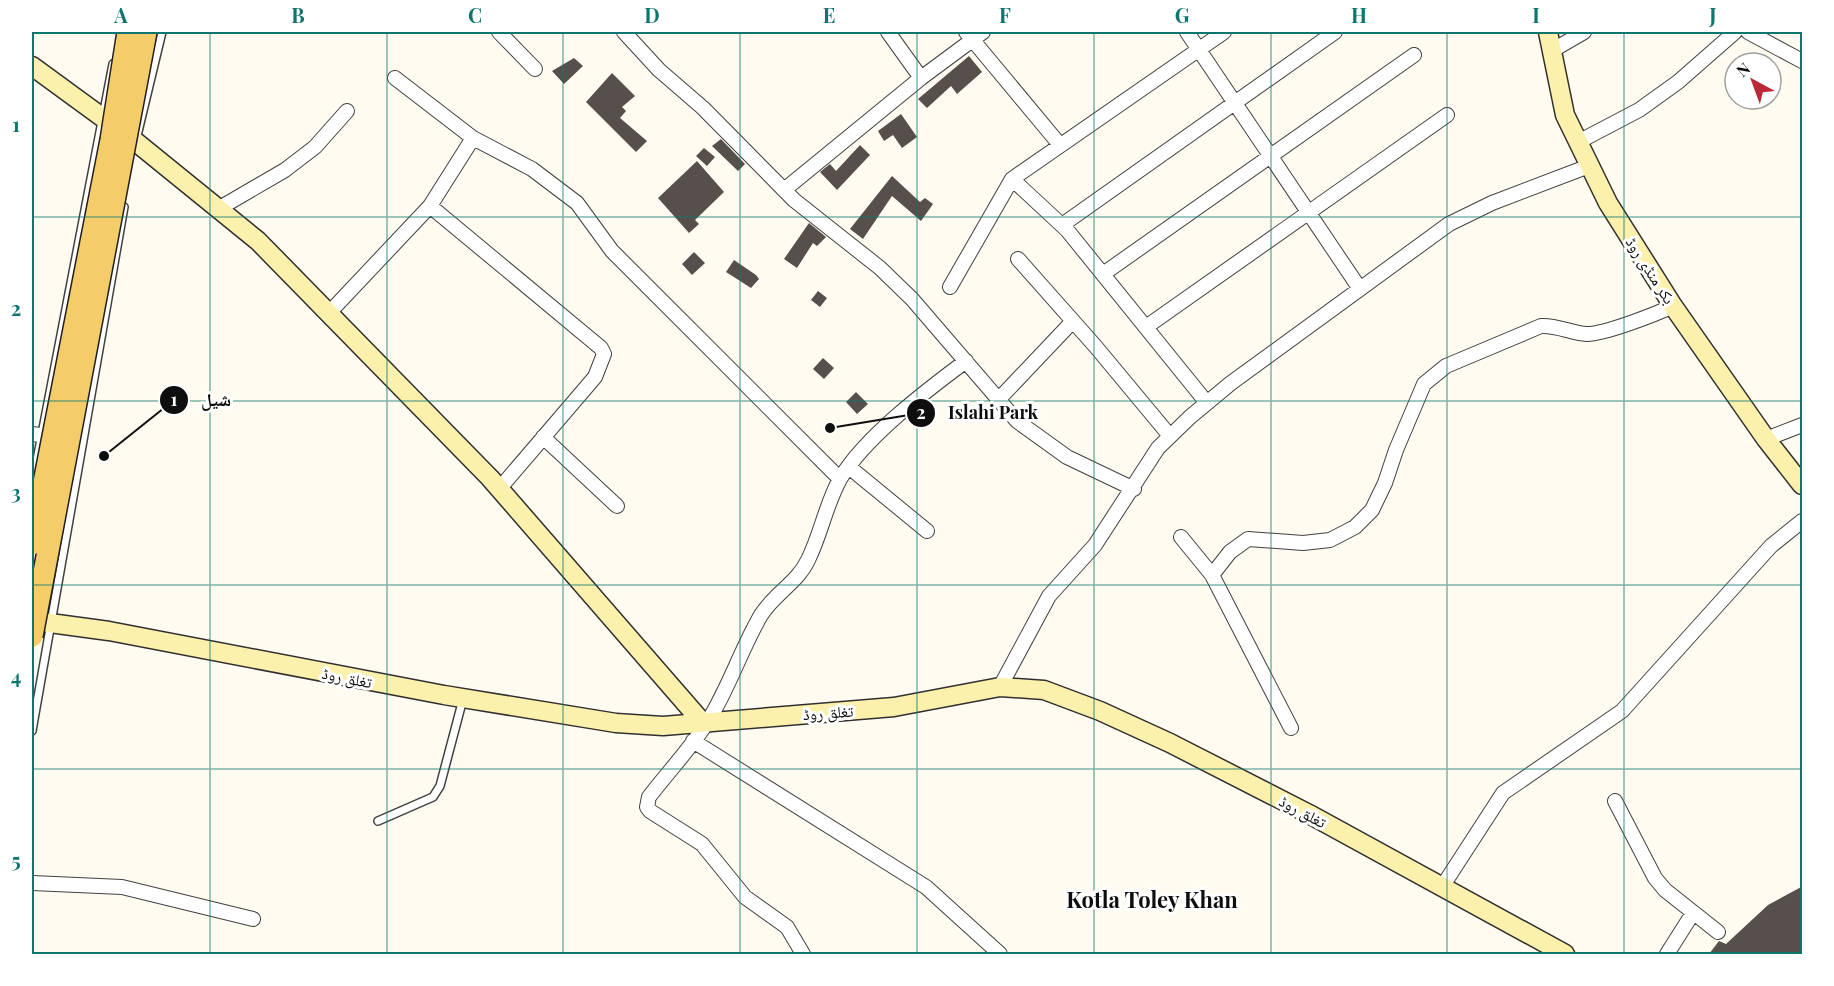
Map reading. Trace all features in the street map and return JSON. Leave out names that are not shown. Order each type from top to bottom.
[{"type":"main road","points":[[37,625],[146,32]]},
{"type":"main road","points":[[32,544],[111,140],[122,40]]},
{"type":"street","points":[[499,32],[535,69]]},
{"type":"street","points":[[624,32],[658,70],[704,108],[784,190],[830,231],[880,268],[912,299],[1017,421],[1043,442],[1134,489]]},
{"type":"street","points":[[888,32],[921,78]]},
{"type":"street","points":[[1187,32],[1360,289]]},
{"type":"street","points":[[950,287],[1012,179],[1224,32]]},
{"type":"street","points":[[1062,225],[1335,32]]},
{"type":"street","name":"بکر منڈی روڈ","points":[[1548,32],[1565,115],[1608,203],[1673,306],[1766,439],[1803,484]]},
{"type":"street","points":[[1553,50],[1584,32]]},
{"type":"street","points":[[1578,142],[1639,110],[1678,82],[1735,32]]},
{"type":"street","points":[[1748,32],[1803,61]]},
{"type":"street","points":[[784,190],[974,34],[1060,145]]},
{"type":"street","points":[[1103,274],[1414,55]]},
{"type":"street","points":[[32,66],[101,116],[135,147],[258,241],[500,488],[705,722]]},
{"type":"street","points":[[395,78],[473,138],[532,169],[577,203],[612,251],[840,479]]},
{"type":"street","points":[[218,209],[285,171],[315,147],[347,111]]},
{"type":"street","points":[[1146,327],[1447,115]]},
{"type":"street","points":[[328,313],[430,206],[473,138]]},
{"type":"street","points":[[1000,687],[1049,596],[1095,545],[1134,489],[1158,448],[1207,403],[1449,224],[1471,212],[1589,166]]},
{"type":"street","points":[[1012,179],[1062,225],[1207,403]]},
{"type":"street","points":[[430,206],[601,348],[604,354],[604,359],[595,377],[500,488]]},
{"type":"street","points":[[1018,259],[1170,436]]},
{"type":"street","points":[[1212,575],[1230,552],[1248,539],[1303,543],[1330,540],[1355,527],[1366,518],[1385,483],[1396,450],[1424,384],[1446,366],[1540,326],[1551,325],[1567,331],[1590,334],[1651,317],[1673,306]]},
{"type":"street","points":[[999,399],[1073,321]]},
{"type":"street","points":[[803,954],[787,927],[745,897],[707,849],[647,807],[649,797],[705,722],[762,613],[781,590],[798,575],[808,560],[840,479],[886,427],[934,385],[966,361]]},
{"type":"street","points":[[1766,439],[1803,425]]},
{"type":"street","points":[[543,437],[617,506]]},
{"type":"street","points":[[849,467],[927,531]]},
{"type":"street","points":[[1442,887],[1503,793],[1622,711],[1771,546],[1803,521]]},
{"type":"street","points":[[1181,537],[1212,575],[1291,728]]},
{"type":"street","name":"تغلق روڈ","points":[[37,625],[110,631],[463,698],[616,723],[663,726],[894,707],[1000,687],[1044,690],[1100,711],[1289,804],[1565,954]]},
{"type":"street","points":[[693,741],[926,887],[1000,954]]},
{"type":"street","points":[[1615,801],[1655,878],[1665,890],[1718,932]]},
{"type":"street","points":[[32,883],[122,887],[253,919]]},
{"type":"street","points":[[1667,954],[1693,913]]},
{"type":"lane","points":[[120,32],[122,40]]},
{"type":"lane","points":[[135,147],[162,32]]},
{"type":"lane","points":[[32,486],[36,435],[114,60]]},
{"type":"lane","points":[[32,731],[37,625],[126,196]]},
{"type":"lane","points":[[378,821],[433,797],[440,786],[463,698]]},
{"type":"building","points":[[969,56],[982,72],[957,94],[951,86],[927,108],[918,99]]},
{"type":"building","points":[[574,58],[583,66],[564,84],[552,71]]},
{"type":"building","points":[[612,73],[635,96],[622,107],[626,111],[620,118],[647,141],[636,152],[586,102]]},
{"type":"building","points":[[901,114],[917,137],[902,148],[893,135],[884,141],[878,131]]},
{"type":"building","points":[[721,139],[745,164],[738,171],[712,146]]},
{"type":"building","points":[[860,145],[870,155],[837,190],[820,172],[830,164],[836,171]]},
{"type":"building","points":[[704,148],[715,157],[707,166],[696,156]]},
{"type":"building","points":[[697,161],[724,192],[695,220],[699,224],[689,233],[658,198]]},
{"type":"building","points":[[892,176],[920,202],[925,198],[933,204],[921,221],[892,196],[863,239],[850,229]]},
{"type":"building","points":[[809,223],[826,237],[817,246],[813,243],[797,268],[784,259]]},
{"type":"building","points":[[694,252],[705,263],[692,275],[682,264]]},
{"type":"building","points":[[734,260],[759,279],[751,288],[726,272]]},
{"type":"building","points":[[818,291],[827,298],[820,307],[811,300]]},
{"type":"building","points":[[823,358],[834,368],[824,379],[813,369]]},
{"type":"building","points":[[856,392],[868,404],[857,414],[846,402]]},
{"type":"building","points":[[1803,886],[1803,951],[1797,954],[1709,954],[1719,941],[1726,944],[1768,905]]},
{"type":"place","name":"Islahi Park","points":[[830,428]]},
{"type":"place","name":"شیل","points":[[104,456]]},
{"type":"district","name":"Kotla Toley Khan","points":[[1152,899]]}]
